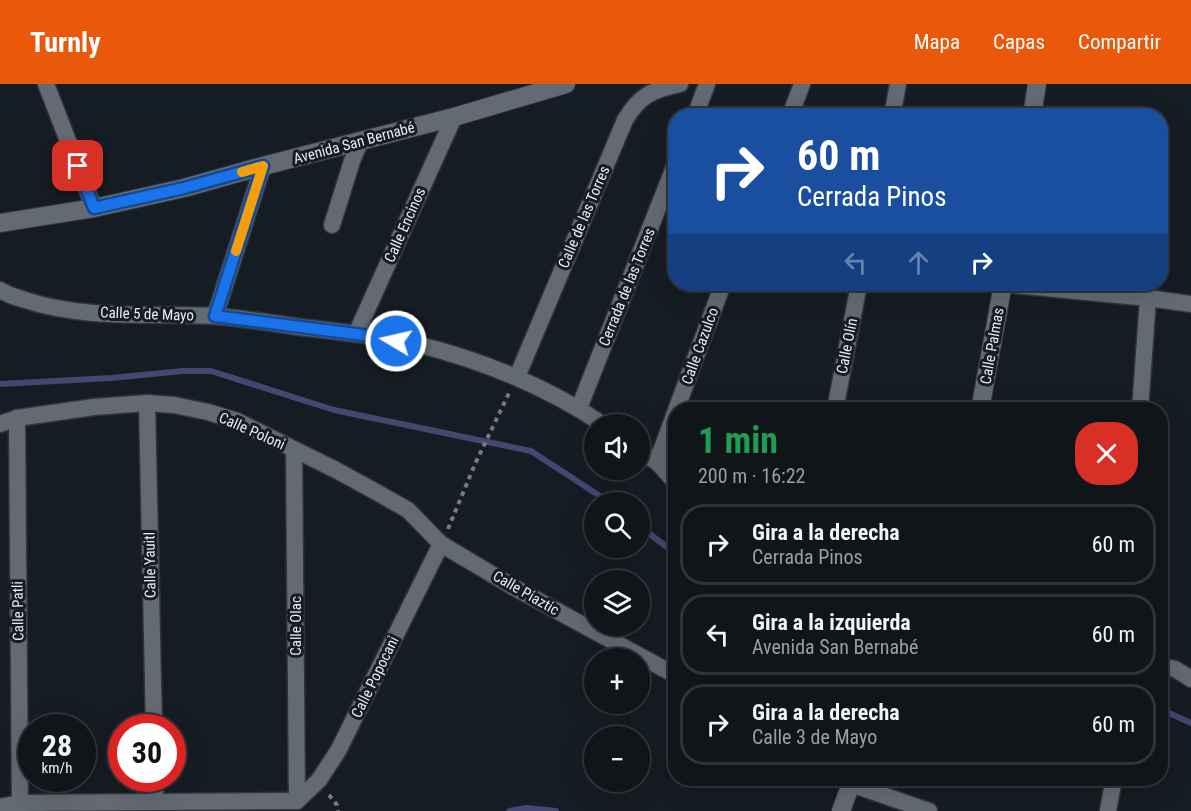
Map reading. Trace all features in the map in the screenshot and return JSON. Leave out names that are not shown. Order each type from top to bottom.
[{"type":"main road","name":"Avenida San Bernabé","points":[[0,223],[94,208],[184,188],[454,117],[524,90],[566,84]]},
{"type":"main road","points":[[1033,108],[1037,84]]},
{"type":"main road","name":"Calle Palmas","points":[[982,402],[1002,291]]},
{"type":"main road","points":[[841,811],[851,786]]},
{"type":"street","points":[[46,84],[94,208]]},
{"type":"street","name":"Calle de las Torres","points":[[517,377],[625,120],[634,105],[642,98],[660,88],[680,84]]},
{"type":"street","points":[[698,108],[707,84]]},
{"type":"street","points":[[793,108],[802,84]]},
{"type":"street","points":[[894,108],[898,84]]},
{"type":"street","name":"Calle Encinos","points":[[356,334],[454,117]]},
{"type":"street","points":[[332,225],[360,142]]},
{"type":"street","points":[[215,316],[263,166]]},
{"type":"street","name":"Cerrada de las Torres","points":[[579,408],[668,183]]},
{"type":"street","name":"Calle 5 de Mayo","points":[[0,290],[43,306],[75,312],[215,316],[416,344],[517,377],[588,414]]},
{"type":"street","name":"Calle Cazulco","points":[[680,402],[720,291]]},
{"type":"street","name":"Calle Olín","points":[[837,402],[858,291]]},
{"type":"street","points":[[1076,291],[1191,304]]},
{"type":"street","points":[[1141,402],[1148,298]]},
{"type":"street","name":"Calle Poloni","points":[[0,423],[16,418],[94,407],[147,403],[174,405],[208,412],[237,421],[336,470],[408,510],[441,544]]},
{"type":"street","name":"Calle Yauitl","points":[[147,403],[154,714]]},
{"type":"street","name":"Calle Patli","points":[[16,418],[20,803]]},
{"type":"street","name":"Calle Cazulco","points":[[657,462],[668,433]]},
{"type":"street","name":"Calle Olac","points":[[294,450],[297,801]]},
{"type":"street","points":[[650,457],[668,474]]},
{"type":"street","name":"Calle Piaztic","points":[[441,544],[515,588],[668,671]]},
{"type":"street","name":"Calle Popocani","points":[[297,801],[319,780],[338,751],[441,544]]},
{"type":"street","points":[[1168,668],[1175,669],[1191,679]]},
{"type":"street","points":[[866,786],[929,811]]},
{"type":"street","points":[[1108,811],[1113,786]]},
{"type":"street","points":[[155,792],[155,802]]},
{"type":"street","points":[[0,807],[20,803],[297,801]]},
{"type":"path","points":[[450,524],[475,464],[517,377]]},
{"type":"path","points":[[338,805],[338,811]]},
{"type":"waterway","points":[[0,384],[211,371],[334,410],[531,451],[594,492]]},
{"type":"waterway","points":[[650,534],[668,548]]},
{"type":"waterway","points":[[1168,713],[1191,723]]},
{"type":"waterway","points":[[509,811],[527,808],[556,811]]},
{"type":"slow traffic","points":[[236,251],[263,166],[242,172]]},
{"type":"route","points":[[78,166],[94,208],[184,188],[263,166],[215,316],[396,341]]}]
